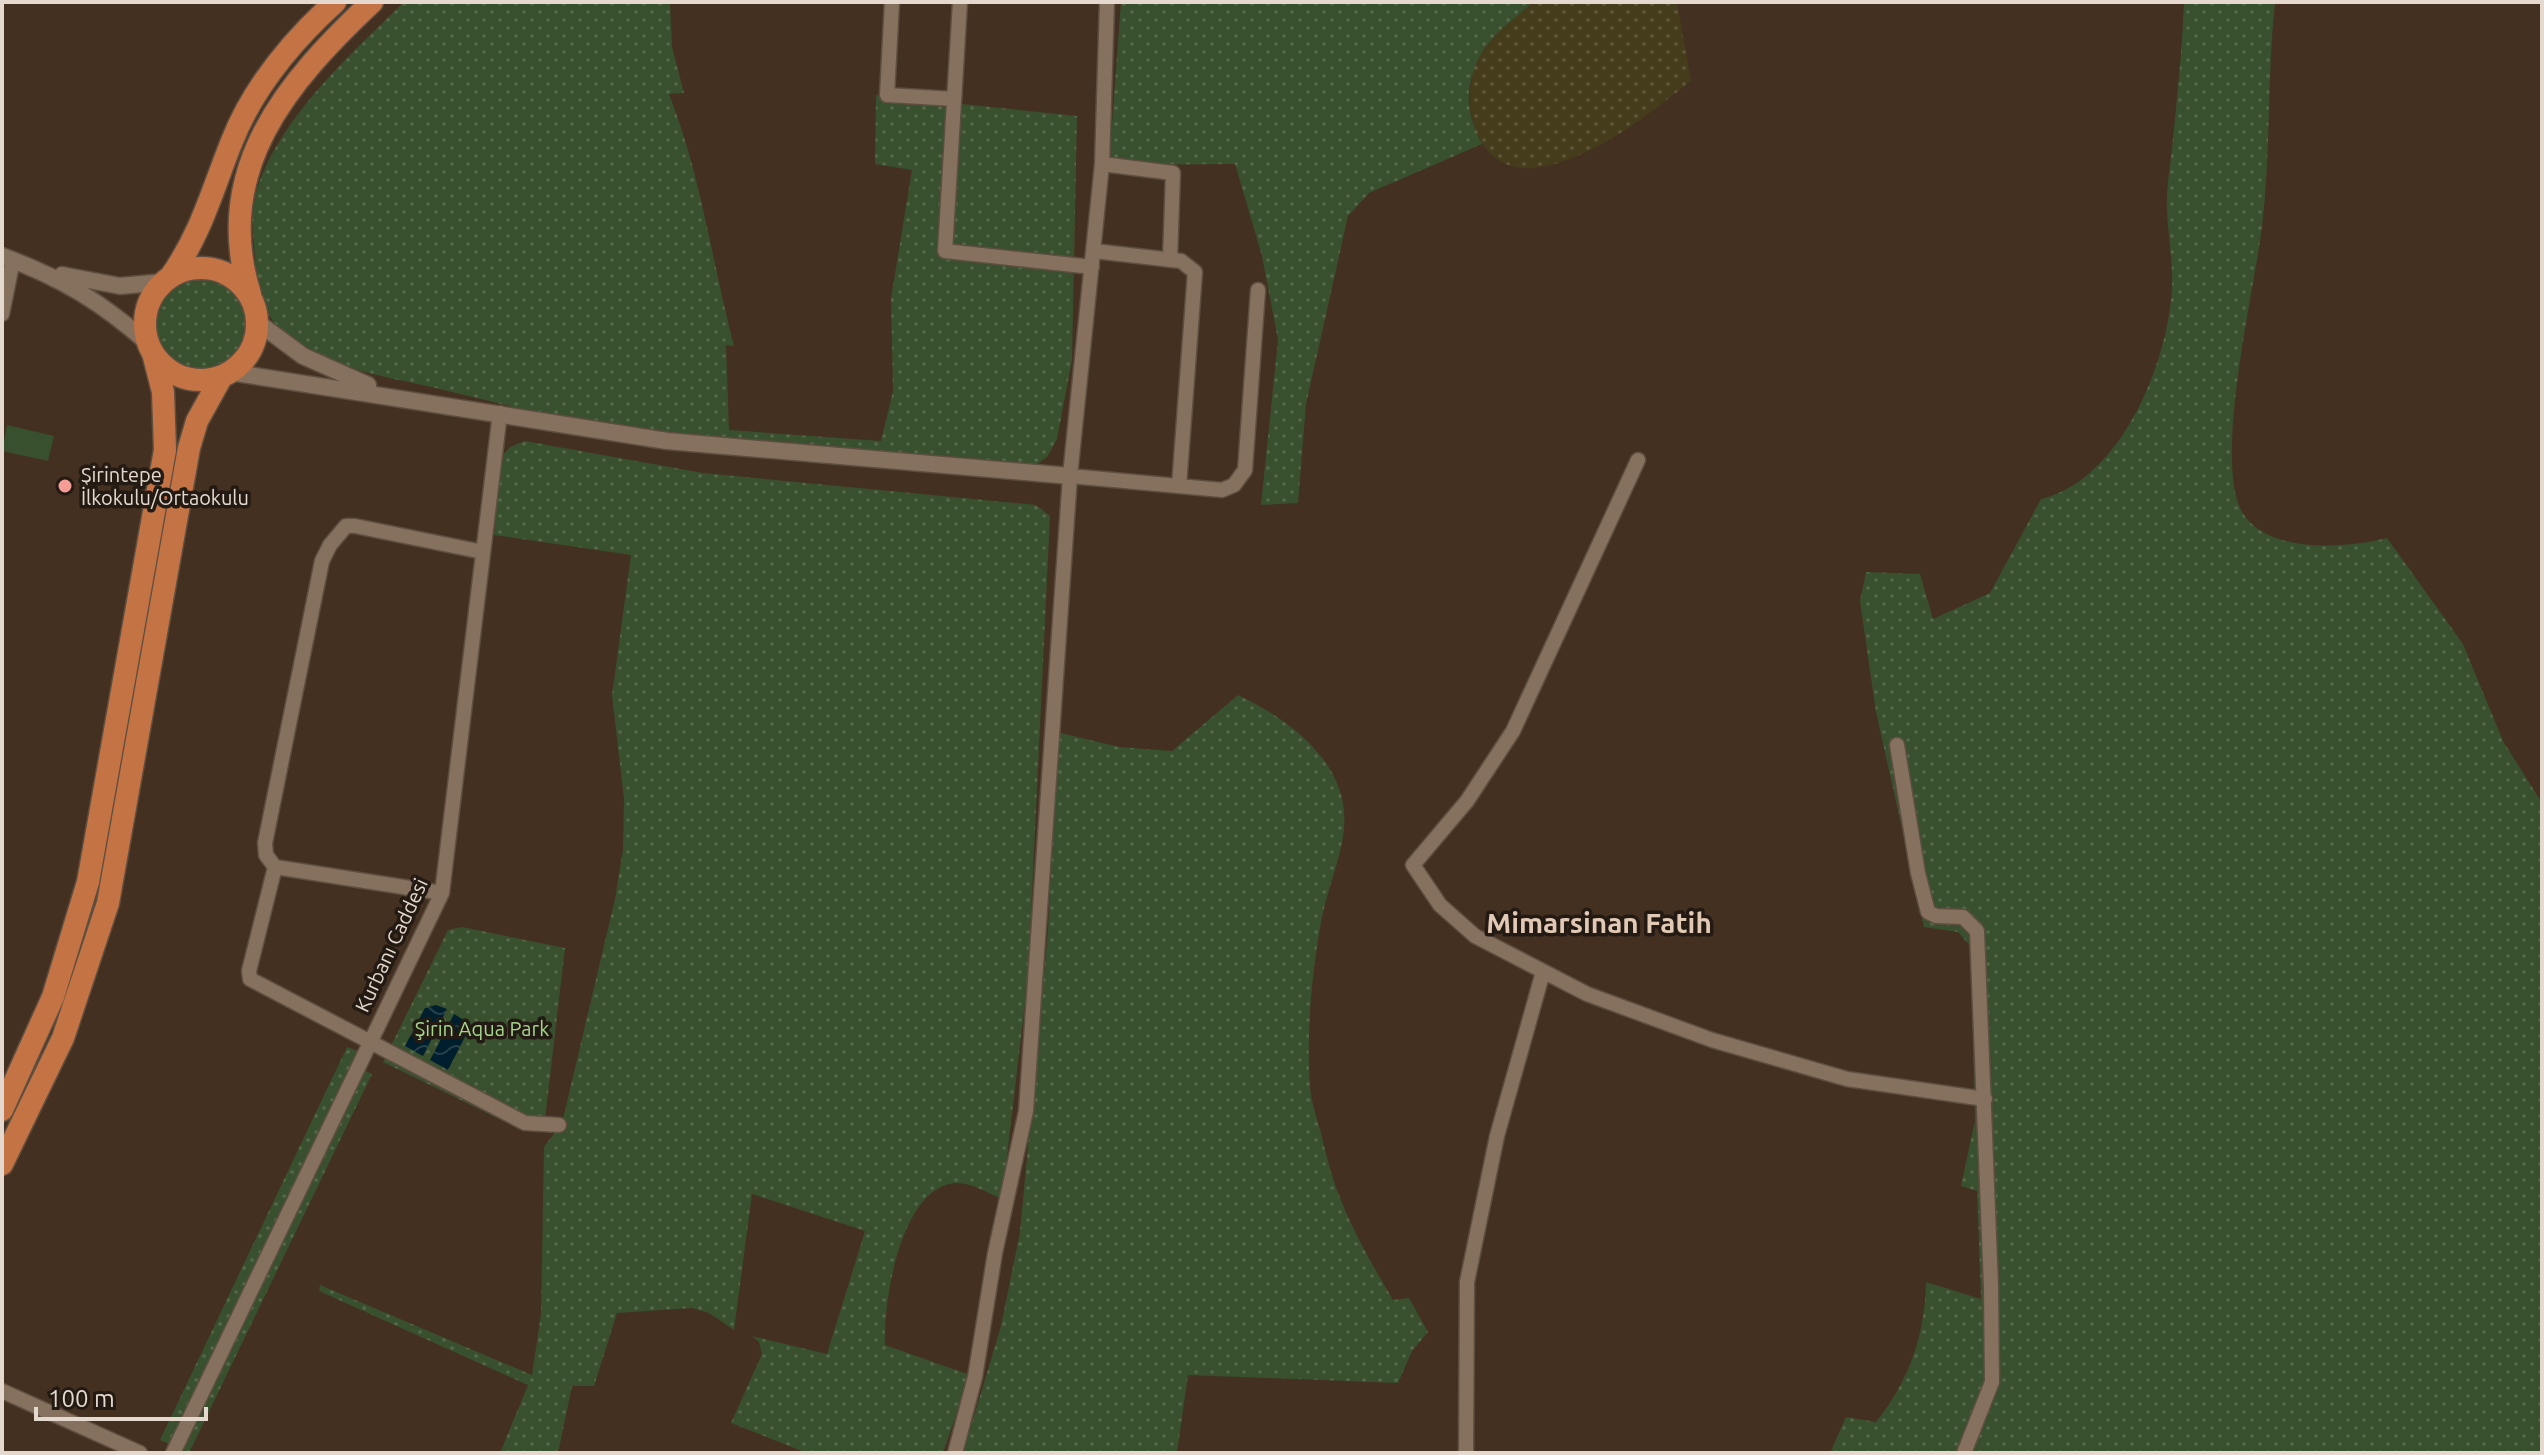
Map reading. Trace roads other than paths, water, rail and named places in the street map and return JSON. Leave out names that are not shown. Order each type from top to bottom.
[{"type":"highway","points":[[2,1110],[53,997],[88,882],[165,450],[163,392],[145,316],[152,297],[168,279],[205,218],[245,113],[293,44],[335,2]]},
{"type":"highway","points":[[2,1164],[63,1038],[100,933],[116,873],[189,448],[197,421],[226,374],[250,350],[255,313],[244,271],[240,219],[243,185],[253,154],[272,116],[301,76],[372,2]]},
{"type":"highway","points":[[168,279],[199,268],[218,271],[243,287],[255,313]]},
{"type":"highway","points":[[151,349],[166,368],[183,377],[203,380],[226,374]]},
{"type":"street","points":[[892,2],[887,95],[954,99]]},
{"type":"street","points":[[960,2],[945,251],[1092,267]]},
{"type":"street","points":[[955,1453],[975,1377],[995,1253],[1026,1111],[1070,476],[1102,164],[1107,2]]},
{"type":"street","points":[[1102,164],[1173,173],[1170,260]]},
{"type":"street","points":[[1094,251],[1170,260],[1189,265],[1196,277],[1179,486]]},
{"type":"street","points":[[2,314],[8,258],[91,296],[151,349]]},
{"type":"street","points":[[42,271],[120,286],[168,279]]},
{"type":"street","points":[[226,374],[392,395],[667,441],[1228,488],[1245,470],[1258,290]]},
{"type":"street","points":[[255,313],[303,356],[392,395]]},
{"type":"street","name":"Kurbanı Caddesi","points":[[173,1453],[368,1041],[442,893],[500,413]]},
{"type":"street","points":[[1638,460],[1513,731],[1467,801],[1413,865],[1440,905],[1475,936],[1587,994],[1712,1040],[1847,1079],[1985,1099]]},
{"type":"street","points":[[442,893],[275,867],[266,855],[265,843],[322,561],[330,545],[346,526],[355,526],[483,552]]},
{"type":"street","points":[[1897,745],[1918,873],[1928,912],[1936,916],[1963,917],[1977,931],[1985,1099],[1992,1382],[1964,1453]]},
{"type":"street","points":[[275,867],[249,971],[250,979],[525,1123],[559,1125]]},
{"type":"street","points":[[1466,1453],[1467,1282],[1497,1136],[1543,972]]},
{"type":"street","points":[[2,1391],[140,1453]]},
{"type":"water","points":[[436,1005],[447,1009],[423,1056],[405,1046],[425,1008]]},
{"type":"water","points":[[454,1014],[464,1020],[468,1031],[448,1070],[430,1060]]},
{"type":"place","name":"Şirintepe İlkokulu/Ortaokulu","points":[[65,486]]},
{"type":"district","name":"Mimarsinan Fatih","points":[[1599,922]]},
{"type":"park label","name":"Şirin Aqua Park","points":[[482,1028]]}]
